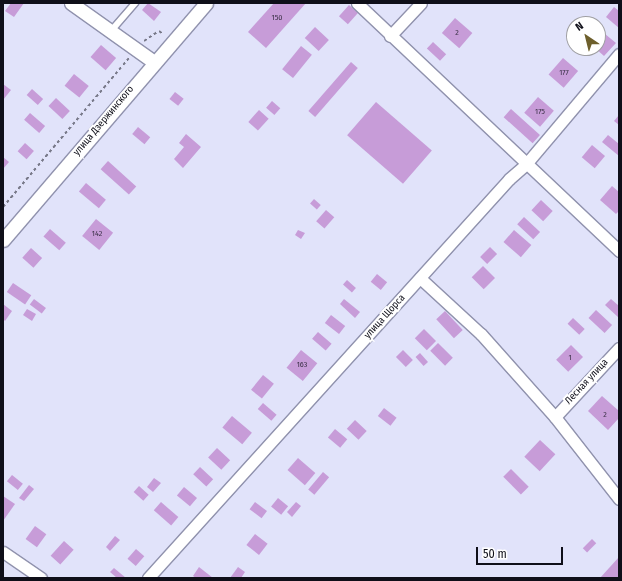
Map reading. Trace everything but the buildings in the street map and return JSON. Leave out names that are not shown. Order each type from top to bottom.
[{"type":"street","points":[[72,3],[154,62]]},
{"type":"street","name":"улица Дзержинского","points":[[3,240],[206,3]]},
{"type":"street","points":[[357,3],[390,36],[619,251]]},
{"type":"street","points":[[390,36],[421,3]]},
{"type":"street","name":"улица Щорса","points":[[148,578],[509,179],[526,164],[619,54]]},
{"type":"street","points":[[420,278],[481,334],[555,417],[619,499]]},
{"type":"street","name":"Лесная улица","points":[[555,417],[619,348]]},
{"type":"street","points":[[3,552],[41,578]]},
{"type":"lane","points":[[111,31],[135,3]]},
{"type":"path","points":[[3,207],[147,37],[159,31],[174,40]]}]
